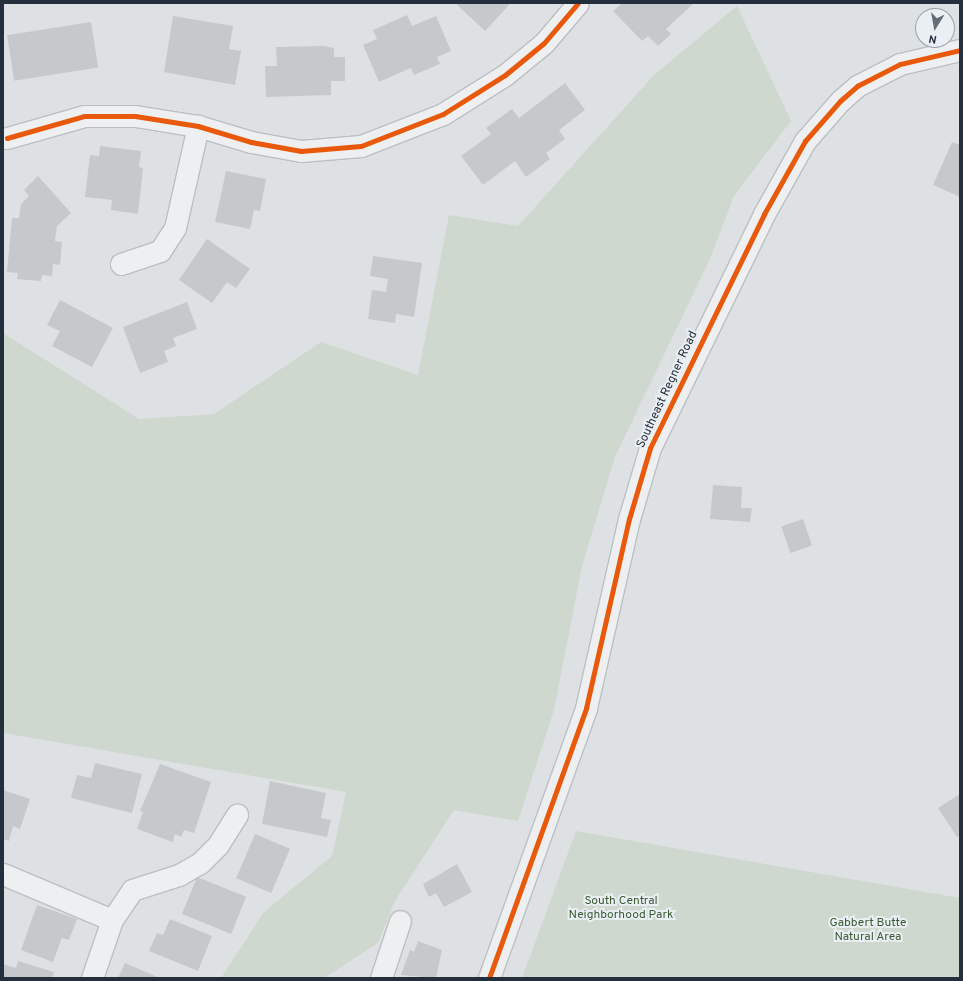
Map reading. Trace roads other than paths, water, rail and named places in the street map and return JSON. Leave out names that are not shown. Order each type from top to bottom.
[{"type":"street","points":[[7,138],[84,116],[135,116],[198,126],[251,142],[301,151],[361,146],[443,114],[505,75],[544,43],[578,3]]},
{"type":"street","name":"Southeast Regner Road","points":[[489,978],[562,783],[586,708],[629,519],[650,448],[771,201],[805,140],[857,86],[900,64],[960,50]]},
{"type":"street","points":[[121,264],[160,251],[175,228],[198,126]]},
{"type":"street","points":[[92,978],[112,920],[132,890],[179,875],[200,863],[218,845],[237,814]]},
{"type":"street","points":[[3,874],[112,920]]},
{"type":"street","points":[[381,978],[400,921]]},
{"type":"park label","name":"South Central Neighborhood Park","points":[[621,909]]},
{"type":"park label","name":"Gabbert Butte Natural Area","points":[[868,931]]}]
